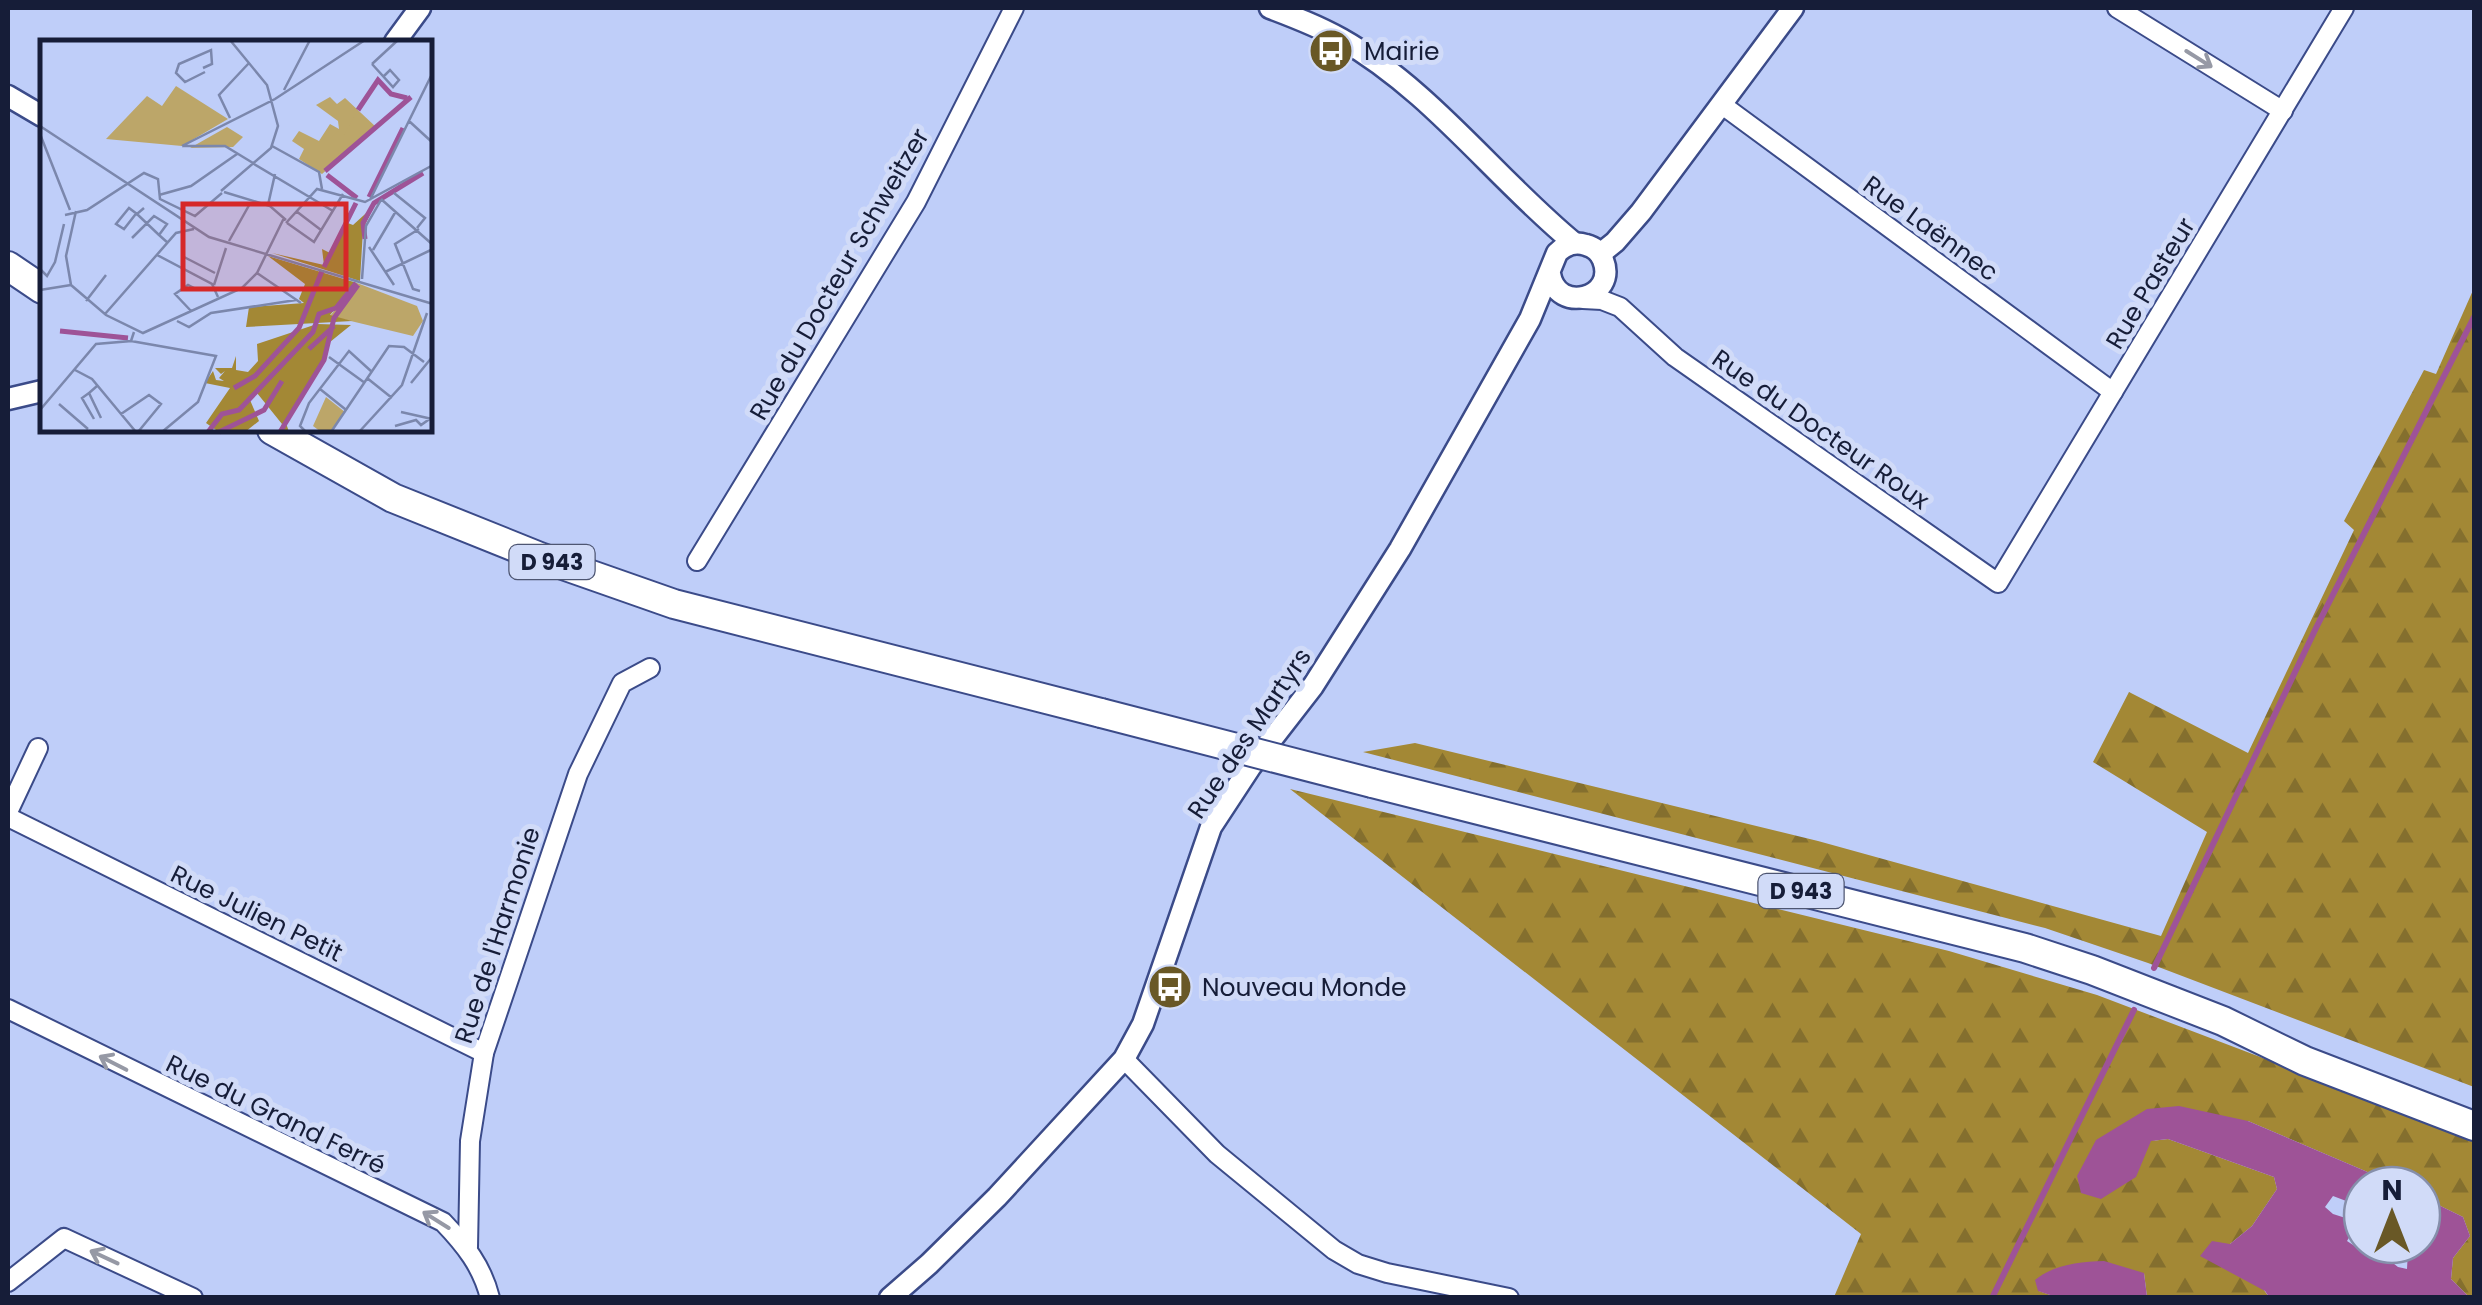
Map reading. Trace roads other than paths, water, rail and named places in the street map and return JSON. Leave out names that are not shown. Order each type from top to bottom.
[{"type":"main road","points":[[8,266],[40,288]]},
{"type":"main road","name":"D 943","points":[[276,432],[394,498],[540,557],[674,604],[2025,948],[2223,1021],[2305,1061],[2474,1126]]},
{"type":"main road","name":"D 943","points":[[2223,1021],[2309,1045],[2474,1106]]},
{"type":"street","points":[[396,40],[420,8]]},
{"type":"street","name":"Rue du Docteur Schweitzer","points":[[698,561],[916,202],[1014,8]]},
{"type":"street","points":[[1270,8],[1302,14],[1404,84],[1535,210],[1574,243],[1593,248],[1602,264]]},
{"type":"street","points":[[1530,318],[1598,290],[1602,264],[1616,242],[1793,8]]},
{"type":"street","points":[[2117,8],[2283,112]]},
{"type":"street","name":"Rue Pasteur","points":[[1998,584],[2344,8]]},
{"type":"street","points":[[8,96],[40,115]]},
{"type":"street","name":"Rue Laënnec","points":[[1720,104],[2113,392]]},
{"type":"street","points":[[1535,210],[1546,234],[1557,290],[1578,299]]},
{"type":"street","points":[[1551,269],[1557,253],[1574,243]]},
{"type":"street","name":"Rue du Docteur Roux","points":[[1602,264],[1620,307]]},
{"type":"street","name":"Rue des Martyrs","points":[[890,1298],[996,1197],[1124,1059],[1148,1010],[1211,827],[1251,766],[1313,686],[1400,549],[1530,318],[1551,269]]},
{"type":"street","name":"Rue du Docteur Roux","points":[[1578,299],[1602,300],[1620,307],[1675,357],[1998,584]]},
{"type":"street","points":[[8,399],[40,391]]},
{"type":"street","name":"Rue de l'Harmonie","points":[[468,1247],[470,1141],[484,1053],[578,774],[622,683],[650,668]]},
{"type":"street","points":[[8,814],[38,748]]},
{"type":"street","name":"Rue Julien Petit","points":[[8,814],[484,1053]]},
{"type":"street","name":"Rue du Grand Ferré","points":[[8,1009],[443,1222],[468,1247],[486,1281],[490,1298]]},
{"type":"street","points":[[1124,1059],[1217,1154],[1334,1250],[1387,1274],[1509,1298]]},
{"type":"street","points":[[8,1282],[64,1238],[192,1298]]},
{"type":"waterway","points":[[2154,968],[2316,628],[2474,317]]},
{"type":"waterway","points":[[1992,1298],[2134,1010]]},
{"type":"place","name":"Mairie","points":[[1331,51]]},
{"type":"place","name":"Nouveau Monde","points":[[1170,987]]}]
